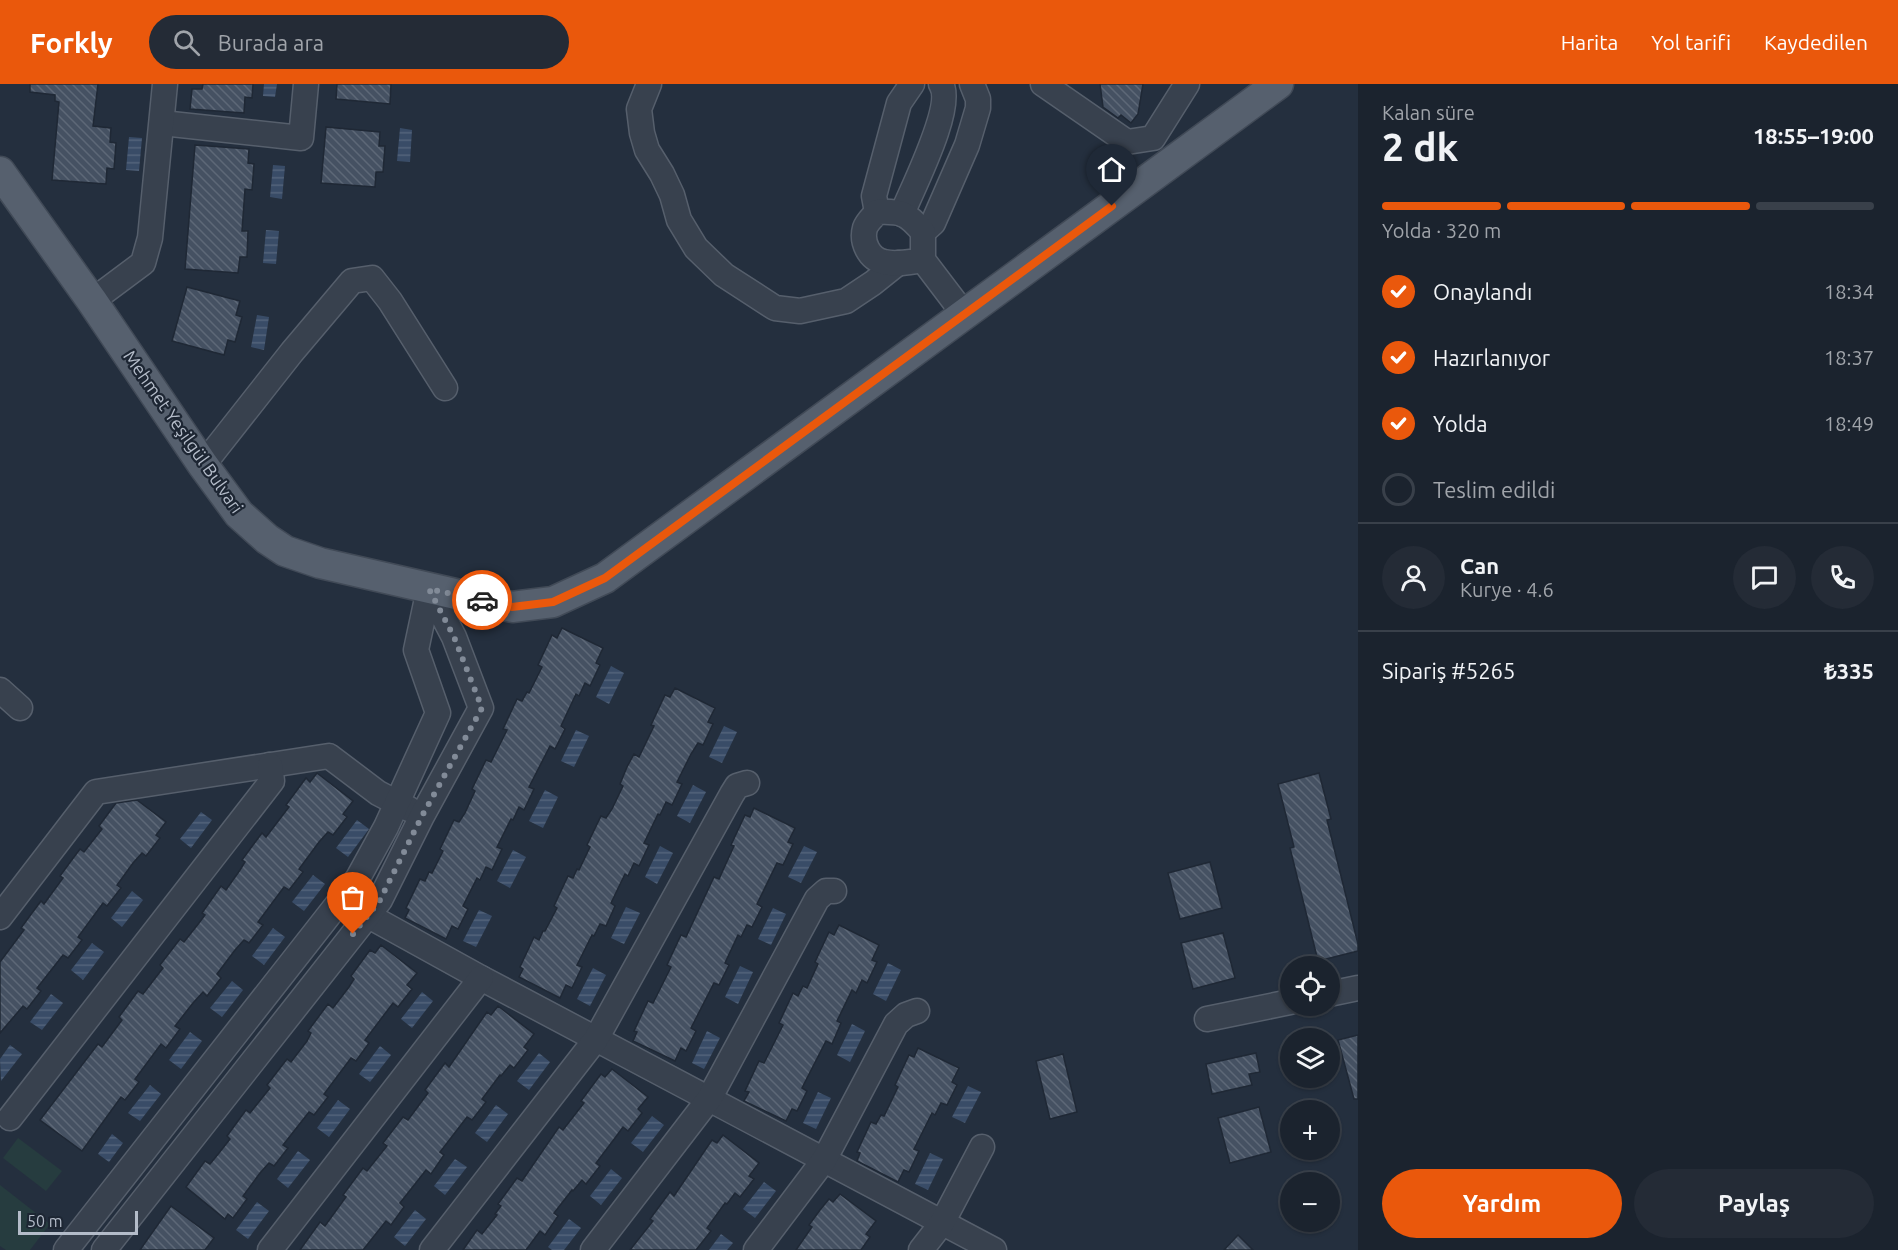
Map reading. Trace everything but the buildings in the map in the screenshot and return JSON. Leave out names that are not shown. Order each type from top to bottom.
[{"type":"main road","name":"Mehmet Yeşilgül Bulvari","points":[[0,172],[92,301],[203,465],[239,514],[267,539],[285,551],[320,563],[512,607],[553,602],[605,578],[1278,84]]},
{"type":"street","points":[[92,301],[143,263],[150,237],[165,84]]},
{"type":"street","points":[[162,123],[301,138],[306,84]]},
{"type":"street","points":[[649,84],[639,110],[647,150],[663,174],[680,220],[696,248],[724,275],[775,308],[800,311],[846,301],[898,263]]},
{"type":"street","points":[[877,212],[874,196],[899,103],[912,84]]},
{"type":"street","points":[[902,214],[939,126],[945,94],[941,84]]},
{"type":"street","points":[[923,232],[933,223],[967,145],[978,99],[972,84]]},
{"type":"street","points":[[1043,84],[1127,142],[1153,138],[1187,84]]},
{"type":"street","points":[[923,260],[898,263],[875,259],[867,249],[864,238],[866,225],[877,212],[893,211],[910,217],[923,232],[923,260],[964,314]]},
{"type":"street","points":[[203,465],[292,352],[352,281],[372,278],[390,301],[446,388]]},
{"type":"street","points":[[66,1250],[358,878],[386,827],[438,713],[416,650],[429,589]]},
{"type":"street","points":[[104,1250],[383,894],[422,816],[482,708],[454,637],[429,589]]},
{"type":"street","points":[[0,690],[20,708]]},
{"type":"street","points":[[0,917],[96,792],[329,756],[378,793],[422,816]]},
{"type":"street","points":[[10,1118],[272,781],[270,765]]},
{"type":"street","points":[[432,1250],[596,1039],[732,794],[737,786],[747,783]]},
{"type":"street","points":[[358,878],[383,894]]},
{"type":"street","points":[[593,1250],[709,1099],[817,899],[826,891],[834,891]]},
{"type":"street","points":[[342,897],[367,915],[481,978],[994,1250]]},
{"type":"street","points":[[270,1250],[481,978]]},
{"type":"street","points":[[1340,992],[1358,988]]},
{"type":"street","points":[[1208,1019],[1280,1004]]},
{"type":"street","points":[[756,1250],[824,1160],[896,1024],[906,1015],[917,1011]]},
{"type":"street","points":[[921,1250],[942,1223],[982,1147]]},
{"type":"green space","points":[[18,1138],[62,1171],[46,1191],[3,1158]]},
{"type":"green space","points":[[0,1185],[50,1224],[30,1250],[6,1250],[0,1246]]},
{"type":"water","points":[[264,84],[277,84],[275,97],[263,96]]},
{"type":"water","points":[[400,128],[412,130],[410,162],[397,161]]},
{"type":"water","points":[[129,137],[142,138],[139,171],[126,170]]},
{"type":"water","points":[[273,165],[285,166],[282,199],[270,197]]},
{"type":"water","points":[[266,230],[279,231],[276,264],[263,263]]},
{"type":"water","points":[[257,315],[269,317],[264,350],[251,347]]},
{"type":"water","points":[[611,666],[624,673],[609,704],[596,697]]},
{"type":"water","points":[[724,726],[737,732],[722,763],[709,757]]},
{"type":"water","points":[[576,730],[589,736],[574,767],[561,761]]},
{"type":"water","points":[[693,785],[706,792],[690,823],[677,816]]},
{"type":"water","points":[[545,790],[558,797],[543,828],[529,821]]},
{"type":"water","points":[[201,812],[212,820],[191,848],[180,839]]},
{"type":"water","points":[[357,820],[369,829],[348,857],[336,848]]},
{"type":"water","points":[[660,846],[673,853],[657,884],[645,877]]},
{"type":"water","points":[[804,846],[817,852],[801,883],[788,877]]},
{"type":"water","points":[[513,850],[526,857],[510,888],[497,881]]},
{"type":"water","points":[[313,875],[325,884],[304,911],[292,902]]},
{"type":"water","points":[[132,891],[143,900],[122,927],[111,918]]},
{"type":"water","points":[[626,907],[640,913],[624,944],[611,938]]},
{"type":"water","points":[[773,908],[786,914],[771,945],[758,939]]},
{"type":"water","points":[[479,910],[492,916],[476,947],[463,941]]},
{"type":"water","points":[[273,928],[285,937],[264,965],[252,956]]},
{"type":"water","points":[[92,943],[104,952],[83,980],[71,970]]},
{"type":"water","points":[[888,963],[901,970],[886,1001],[873,994]]},
{"type":"water","points":[[740,966],[753,972],[738,1004],[725,997]]},
{"type":"water","points":[[593,968],[606,975],[590,1006],[577,999]]},
{"type":"water","points":[[232,981],[243,990],[222,1017],[210,1008]]},
{"type":"water","points":[[422,992],[433,1001],[412,1028],[401,1019]]},
{"type":"water","points":[[51,994],[63,1003],[42,1030],[30,1022]]},
{"type":"water","points":[[852,1024],[865,1031],[850,1062],[837,1055]]},
{"type":"water","points":[[707,1031],[720,1038],[704,1069],[692,1063]]},
{"type":"water","points":[[190,1032],[202,1041],[181,1069],[169,1060]]},
{"type":"water","points":[[10,1045],[22,1054],[1,1081],[0,1059]]},
{"type":"water","points":[[380,1046],[391,1055],[370,1082],[359,1074]]},
{"type":"water","points":[[539,1053],[550,1062],[529,1090],[517,1081]]},
{"type":"water","points":[[150,1085],[161,1094],[140,1121],[128,1113]]},
{"type":"water","points":[[968,1086],[981,1092],[965,1123],[952,1117]]},
{"type":"water","points":[[818,1092],[831,1098],[816,1129],[803,1123]]},
{"type":"water","points":[[338,1100],[350,1109],[329,1137],[317,1128]]},
{"type":"water","points":[[496,1105],[508,1114],[487,1142],[475,1133]]},
{"type":"water","points":[[652,1116],[664,1125],[643,1152],[631,1143]]},
{"type":"water","points":[[112,1134],[123,1143],[109,1162],[98,1154]]},
{"type":"water","points":[[298,1151],[310,1160],[288,1188],[277,1179]]},
{"type":"water","points":[[930,1153],[943,1159],[928,1190],[915,1184]]},
{"type":"water","points":[[455,1159],[467,1167],[445,1195],[434,1186]]},
{"type":"water","points":[[611,1169],[622,1178],[601,1205],[590,1196]]},
{"type":"water","points":[[764,1182],[776,1191],[755,1218],[743,1209]]},
{"type":"water","points":[[257,1202],[269,1211],[248,1239],[236,1230]]},
{"type":"water","points":[[415,1210],[426,1219],[405,1246],[394,1237]]},
{"type":"water","points":[[569,1219],[581,1228],[564,1250],[552,1250],[548,1247]]},
{"type":"water","points":[[721,1234],[733,1243],[727,1250],[709,1250]]},
{"type":"way so far","points":[[353,934],[380,900],[422,816],[482,708],[454,637],[429,589],[482,600]]},
{"type":"route","points":[[482,600],[512,607],[553,602],[605,578],[1112,206]]}]
